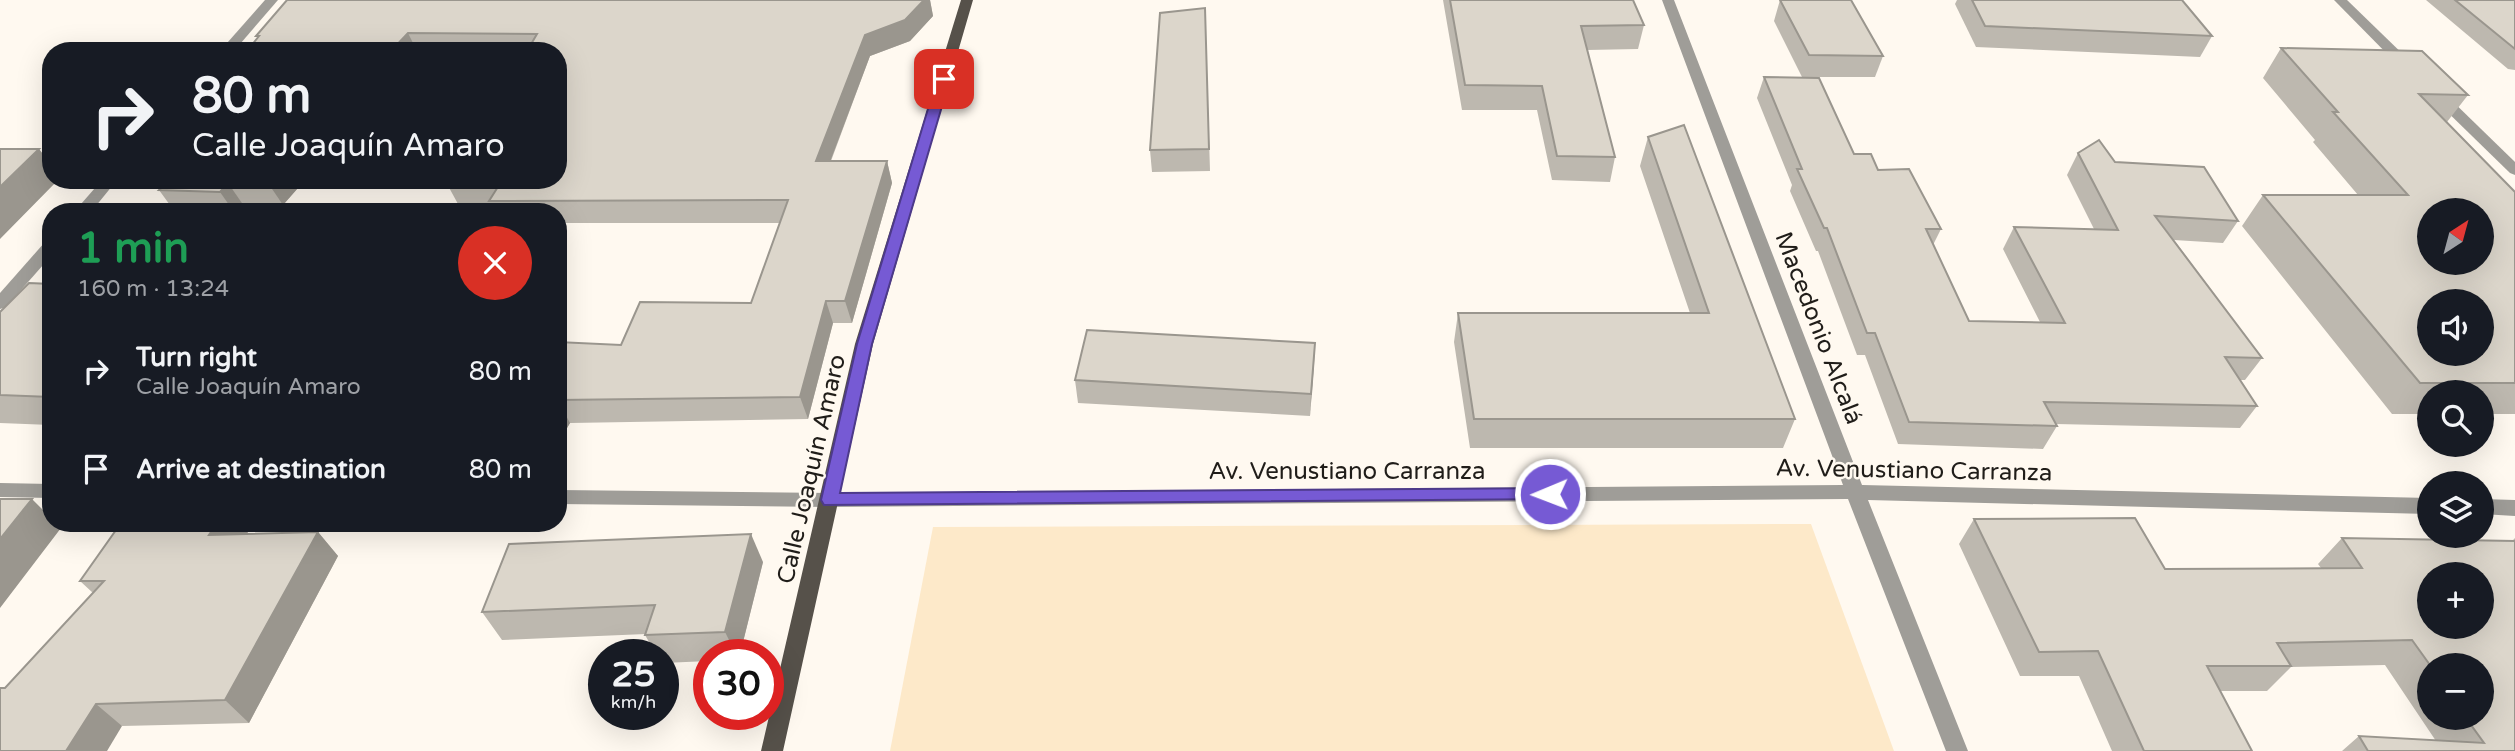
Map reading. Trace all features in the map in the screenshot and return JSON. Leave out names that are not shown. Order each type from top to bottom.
[{"type":"main road","name":"Calle Joaquín Amaro","points":[[772,751],[864,344],[967,0]]},
{"type":"street","points":[[235,42],[272,0]]},
{"type":"street","name":"Macedonio Alcalá","points":[[1668,0],[1855,492],[1957,751]]},
{"type":"street","points":[[2340,0],[2515,170]]},
{"type":"street","points":[[90,203],[102,189]]},
{"type":"street","points":[[0,303],[42,256]]},
{"type":"street","points":[[0,490],[42,491]]},
{"type":"street","name":"Av. Venustiano Carranza","points":[[567,497],[830,500],[1855,492],[2417,506]]},
{"type":"street","points":[[2494,507],[2515,508]]},
{"type":"shaded area","points":[[1811,524],[1894,751],[890,751],[933,527]]},
{"type":"building","points":[[287,0],[924,0],[905,20],[865,35],[816,161],[887,161],[845,301],[826,301],[800,397],[567,400],[567,342],[621,345],[640,302],[751,303],[788,200],[489,201],[497,189],[567,189],[567,42],[532,42],[537,34],[408,33],[400,42],[254,42],[259,36],[256,36]]},
{"type":"building","points":[[1450,0],[1633,0],[1644,25],[1581,26],[1615,157],[1557,156],[1542,86],[1465,85]]},
{"type":"building","points":[[1780,0],[1851,0],[1883,56],[1809,55]]},
{"type":"building","points":[[1972,0],[2182,0],[2212,36],[1985,26]]},
{"type":"building","points":[[2455,0],[2515,0],[2515,49]]},
{"type":"building","points":[[1205,8],[1209,149],[1150,150],[1160,13]]},
{"type":"building","points":[[2281,48],[2422,51],[2468,95],[2419,94],[2515,192],[2515,383],[2494,383],[2494,380],[2417,380],[2263,195],[2408,195],[2333,112],[2338,112]]},
{"type":"building","points":[[1764,77],[1819,78],[1854,154],[1871,154],[1878,170],[1909,169],[1941,229],[1926,229],[1969,321],[2065,323],[2014,227],[2118,230],[2078,153],[2099,140],[2115,162],[2204,167],[2238,221],[2155,216],[2262,358],[2225,357],[2257,406],[2044,402],[2057,426],[1909,422],[1875,333],[1867,333],[1827,228],[1824,228],[1797,169],[1802,169]]},
{"type":"building","points":[[1684,125],[1795,419],[1474,419],[1458,313],[1709,313],[1648,137]]},
{"type":"building","points":[[0,149],[39,149],[0,187]]},
{"type":"building","points":[[160,189],[223,189],[220,192]]},
{"type":"building","points":[[29,283],[42,284],[42,397],[0,395],[0,312]]},
{"type":"building","points":[[1087,330],[1315,343],[1311,394],[1075,380]]},
{"type":"building","points":[[0,499],[32,499],[0,539]]},
{"type":"building","points":[[2135,518],[2165,569],[2362,568],[2342,538],[2417,539],[2417,548],[2494,548],[2494,541],[2515,541],[2515,751],[2368,751],[2359,736],[2484,743],[2475,730],[2494,730],[2494,653],[2421,653],[2412,640],[2277,643],[2291,666],[2207,666],[2252,751],[2144,751],[2098,651],[2039,652],[1974,519]]},
{"type":"building","points":[[115,532],[211,532],[209,535],[318,532],[225,700],[96,704],[66,751],[0,751],[0,688],[5,688],[104,581],[80,581]]},
{"type":"building","points":[[751,534],[725,632],[645,635],[655,605],[482,612],[509,544]]},
{"type":"route","points":[[944,79],[864,344],[830,500],[1550,494]]}]
